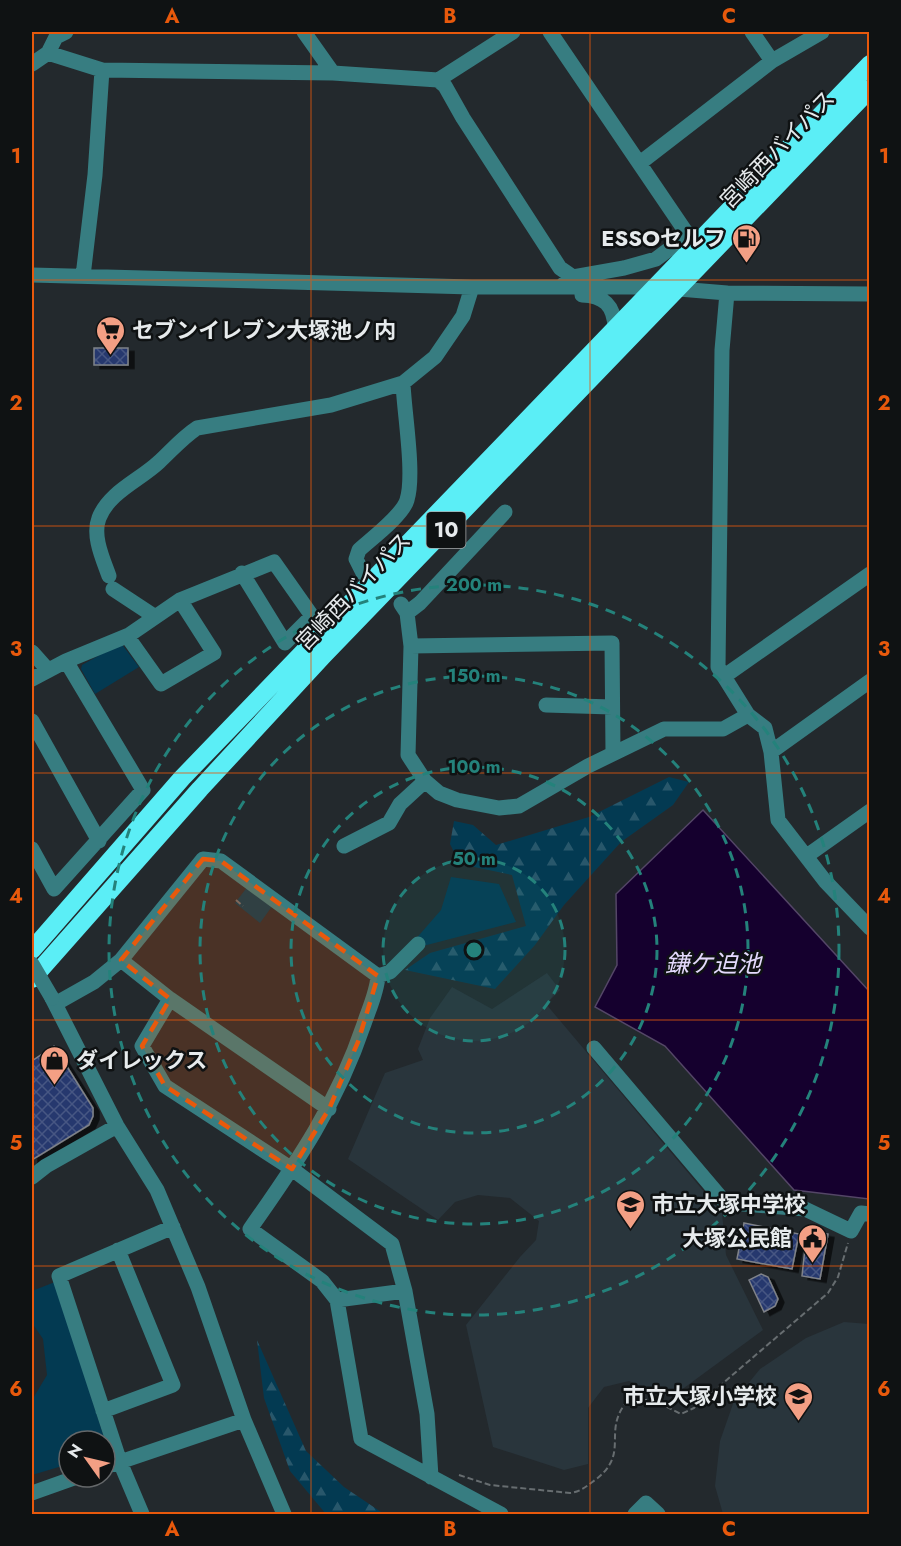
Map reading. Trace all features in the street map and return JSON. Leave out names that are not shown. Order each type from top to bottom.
[{"type":"highway","name":"宮崎西バイパス","points":[[32,950],[183,778],[708,229],[870,64]]},
{"type":"highway","name":"宮崎西バイパス","points":[[32,979],[176,816],[323,656],[870,89]]},
{"type":"street","points":[[48,53],[50,32]]},
{"type":"street","points":[[32,64],[48,53],[56,37],[66,32]]},
{"type":"street","points":[[304,32],[333,73]]},
{"type":"street","points":[[48,53],[102,70],[333,73],[438,80],[513,32]]},
{"type":"street","points":[[550,32],[692,241]]},
{"type":"street","points":[[752,32],[772,61]]},
{"type":"street","points":[[640,163],[772,61],[822,32]]},
{"type":"street","points":[[83,276],[95,175],[102,70]]},
{"type":"street","points":[[438,80],[445,86],[469,128],[548,250],[560,267],[573,277]]},
{"type":"street","points":[[560,287],[573,277],[624,268],[656,259],[668,250],[692,241],[708,229]]},
{"type":"street","points":[[32,275],[472,287],[655,287],[727,293],[870,294]]},
{"type":"street","points":[[154,616],[111,582],[98,543],[99,516],[115,495],[160,462],[181,439],[197,428],[331,405],[402,383],[435,357],[463,316],[472,287]]},
{"type":"street","points":[[560,287],[572,294],[598,296],[609,304],[614,313],[615,327],[608,335]]},
{"type":"street","points":[[727,293],[722,350],[718,666],[726,675],[748,715],[765,728],[771,752],[778,820],[795,844],[808,855],[825,881],[870,928]]},
{"type":"street","points":[[363,573],[356,559],[358,550],[400,512],[407,501],[409,472],[402,383]]},
{"type":"street","points":[[505,512],[420,603],[404,608],[411,646],[408,756],[425,781],[439,793],[457,800],[499,808],[519,806],[613,753],[664,729],[723,729],[748,715]]},
{"type":"street","points":[[32,679],[66,661],[127,636],[180,600],[242,573],[274,562],[312,616],[285,643],[242,573]]},
{"type":"street","points":[[726,675],[870,573]]},
{"type":"street","points":[[127,636],[160,684],[214,653],[180,600]]},
{"type":"street","points":[[411,646],[612,643],[613,753]]},
{"type":"street","points":[[32,652],[48,670]]},
{"type":"street","points":[[32,849],[54,889],[144,790],[66,661]]},
{"type":"street","points":[[771,752],[870,681]]},
{"type":"street","points":[[546,705],[612,707]]},
{"type":"street","points":[[32,722],[99,841]]},
{"type":"street","points":[[344,846],[389,823],[400,804],[425,781]]},
{"type":"street","points":[[808,855],[870,811]]},
{"type":"street","points":[[53,1001],[94,982],[121,960],[203,859],[221,861],[378,976]]},
{"type":"street","points":[[378,976],[390,972],[418,944]]},
{"type":"street","points":[[121,960],[170,999],[329,1109]]},
{"type":"street","points":[[32,964],[117,1126],[158,1190],[198,1287],[244,1420],[284,1515]]},
{"type":"street","points":[[378,976],[358,1042],[329,1109],[292,1169],[250,1229],[322,1281],[337,1300],[361,1439],[501,1515]]},
{"type":"street","points":[[170,999],[142,1046],[165,1086],[292,1169],[392,1244],[405,1291],[427,1414],[430,1477]]},
{"type":"street","points":[[594,1048],[723,1200],[731,1203],[805,1209],[851,1231],[861,1214],[870,1214]]},
{"type":"street","points":[[32,1177],[46,1166],[117,1126]]},
{"type":"street","points":[[142,1515],[120,1462],[58,1276],[173,1227]]},
{"type":"street","points":[[103,1410],[173,1385],[118,1250]]},
{"type":"street","points":[[337,1300],[405,1291]]},
{"type":"street","points":[[117,1463],[244,1420]]},
{"type":"street","points":[[32,1492],[57,1484]]},
{"type":"street","points":[[635,1515],[646,1503],[658,1515]]},
{"type":"path","points":[[236,900],[243,906]]},
{"type":"path","points":[[456,1474],[490,1485],[570,1493],[580,1491],[604,1473],[614,1460],[616,1422],[626,1404],[651,1399],[681,1414],[694,1408],[828,1293],[838,1277],[851,1231]]},
{"type":"highlighted area","points":[[203,859],[221,861],[378,976],[358,1042],[329,1109],[292,1169],[165,1086],[142,1046],[170,999],[121,960]]},
{"type":"shaded area","name":"市立大塚中学校","points":[[547,973],[560,990],[546,1004],[722,1213],[726,1255],[763,1330],[673,1396],[659,1395],[629,1381],[604,1387],[588,1408],[588,1464],[564,1470],[493,1447],[466,1325],[536,1240],[539,1221],[510,1198],[478,1195],[455,1202],[438,1220],[348,1159],[385,1073],[423,1060],[418,1049],[430,1018],[452,987],[492,1009]]},
{"type":"shaded area","name":"市立大塚小学校","points":[[844,1322],[869,1324],[869,1514],[723,1514],[715,1486],[720,1441],[734,1401],[760,1369],[806,1338]]},
{"type":"green space","points":[[121,643],[139,667],[95,694],[81,669],[82,665]]},
{"type":"green space","points":[[669,777],[689,782],[673,805],[621,842],[564,905],[535,945],[495,989],[405,970],[430,953],[526,926],[512,875],[460,864],[450,844],[454,821],[473,825],[496,845],[589,817]]},
{"type":"green space","points":[[451,877],[499,884],[516,922],[423,946],[414,941],[441,910]]},
{"type":"green space","points":[[248,886],[273,905],[260,923],[235,903]]},
{"type":"green space","points":[[55,1282],[101,1429],[57,1429],[57,1468],[32,1475],[32,1400],[47,1375],[43,1339],[32,1323],[32,1291]]},
{"type":"green space","points":[[257,1340],[306,1451],[344,1487],[384,1514],[326,1514],[290,1471],[264,1398]]},
{"type":"water","name":"鎌ケ迫池","points":[[703,810],[869,991],[869,1199],[794,1190],[665,1046],[595,1007],[617,965],[616,894]]},
{"type":"building","name":"セブンイレブン大塚池ノ内","points":[[94,348],[128,348],[128,365],[94,365]]},
{"type":"building","name":"ダイレックス","points":[[54,1046],[93,1108],[93,1116],[89,1125],[32,1160],[32,1061]]},
{"type":"building","points":[[744,1223],[799,1234],[792,1269],[737,1259]]},
{"type":"building","name":"大塚公民館","points":[[807,1230],[828,1234],[820,1279],[802,1276]]},
{"type":"building","points":[[761,1274],[768,1277],[778,1299],[775,1306],[764,1312],[749,1280]]},
{"type":"place","name":"ESSOセルフ","points":[[747,264]]},
{"type":"place","name":"セブンイレブン大塚池ノ内","points":[[111,356]]},
{"type":"place","name":"ダイレックス","points":[[55,1086]]},
{"type":"place","name":"市立大塚中学校","points":[[631,1230]]},
{"type":"place","name":"大塚公民館","points":[[813,1264]]},
{"type":"place","name":"市立大塚小学校","points":[[798,1422]]}]
